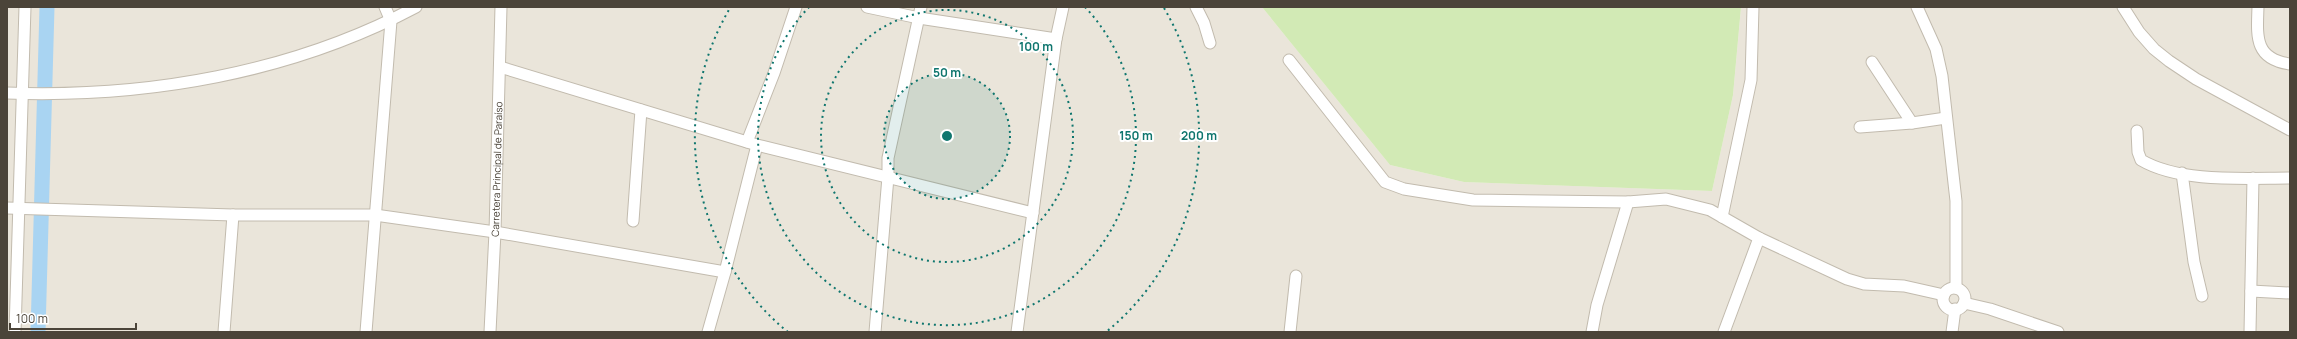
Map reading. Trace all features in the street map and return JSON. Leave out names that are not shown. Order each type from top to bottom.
[{"type":"street","points":[[15,332],[25,7]]},
{"type":"street","points":[[366,332],[391,21],[385,7]]},
{"type":"street","points":[[7,93],[53,93],[117,90],[251,71],[309,52],[391,21],[416,7]]},
{"type":"street","name":"Carretera Principal de Paraíso","points":[[490,332],[495,232],[501,7]]},
{"type":"street","points":[[708,332],[725,272],[752,143],[796,7]]},
{"type":"street","points":[[867,7],[920,12],[1056,39]]},
{"type":"street","points":[[1017,332],[1056,39],[1063,7]]},
{"type":"street","points":[[1196,7],[1204,23],[1210,43]]},
{"type":"street","points":[[1722,217],[1751,80],[1753,7]]},
{"type":"street","points":[[1917,7],[1940,61],[1956,201],[1956,288]]},
{"type":"street","points":[[2123,7],[2139,32],[2154,49],[2169,61],[2196,79],[2290,130]]},
{"type":"street","points":[[2258,7],[2259,41],[2263,51],[2271,59],[2290,64]]},
{"type":"street","points":[[875,332],[888,177],[888,158],[920,12]]},
{"type":"street","points":[[1289,60],[1385,182],[1404,189],[1473,200],[1628,202],[1666,199],[1710,210],[1759,238],[1847,279],[1864,284],[1904,286],[1944,294]]},
{"type":"street","points":[[1872,62],[1912,124]]},
{"type":"street","points":[[500,66],[752,143],[1033,213]]},
{"type":"street","points":[[632,221],[641,110]]},
{"type":"street","points":[[1860,127],[1912,124],[1946,118]]},
{"type":"street","points":[[2137,131],[2138,152],[2141,160],[2162,170],[2201,176],[2290,178]]},
{"type":"street","points":[[2182,173],[2194,262],[2202,296]]},
{"type":"street","points":[[2250,332],[2253,178]]},
{"type":"street","points":[[1592,332],[1602,290],[1628,202]]},
{"type":"street","points":[[7,208],[232,215],[375,215],[495,232],[725,272]]},
{"type":"street","points":[[224,332],[232,215]]},
{"type":"street","points":[[1724,332],[1759,238]]},
{"type":"street","points":[[1290,332],[1296,276]]},
{"type":"street","points":[[1952,332],[1959,306],[1962,292],[1956,288],[1948,289],[1944,294],[1945,305],[1959,306],[1990,309],[2058,332]]},
{"type":"street","points":[[2251,291],[2290,292]]},
{"type":"shaded area","points":[[7,7],[1262,7],[1390,165],[1464,182],[1712,191],[1733,95],[1741,7],[2290,7],[2290,332],[7,332]]},
{"type":"green space","points":[[1262,7],[1741,7],[1733,95],[1712,191],[1464,182],[1390,165]]},
{"type":"waterway","points":[[38,332],[47,7]]}]
